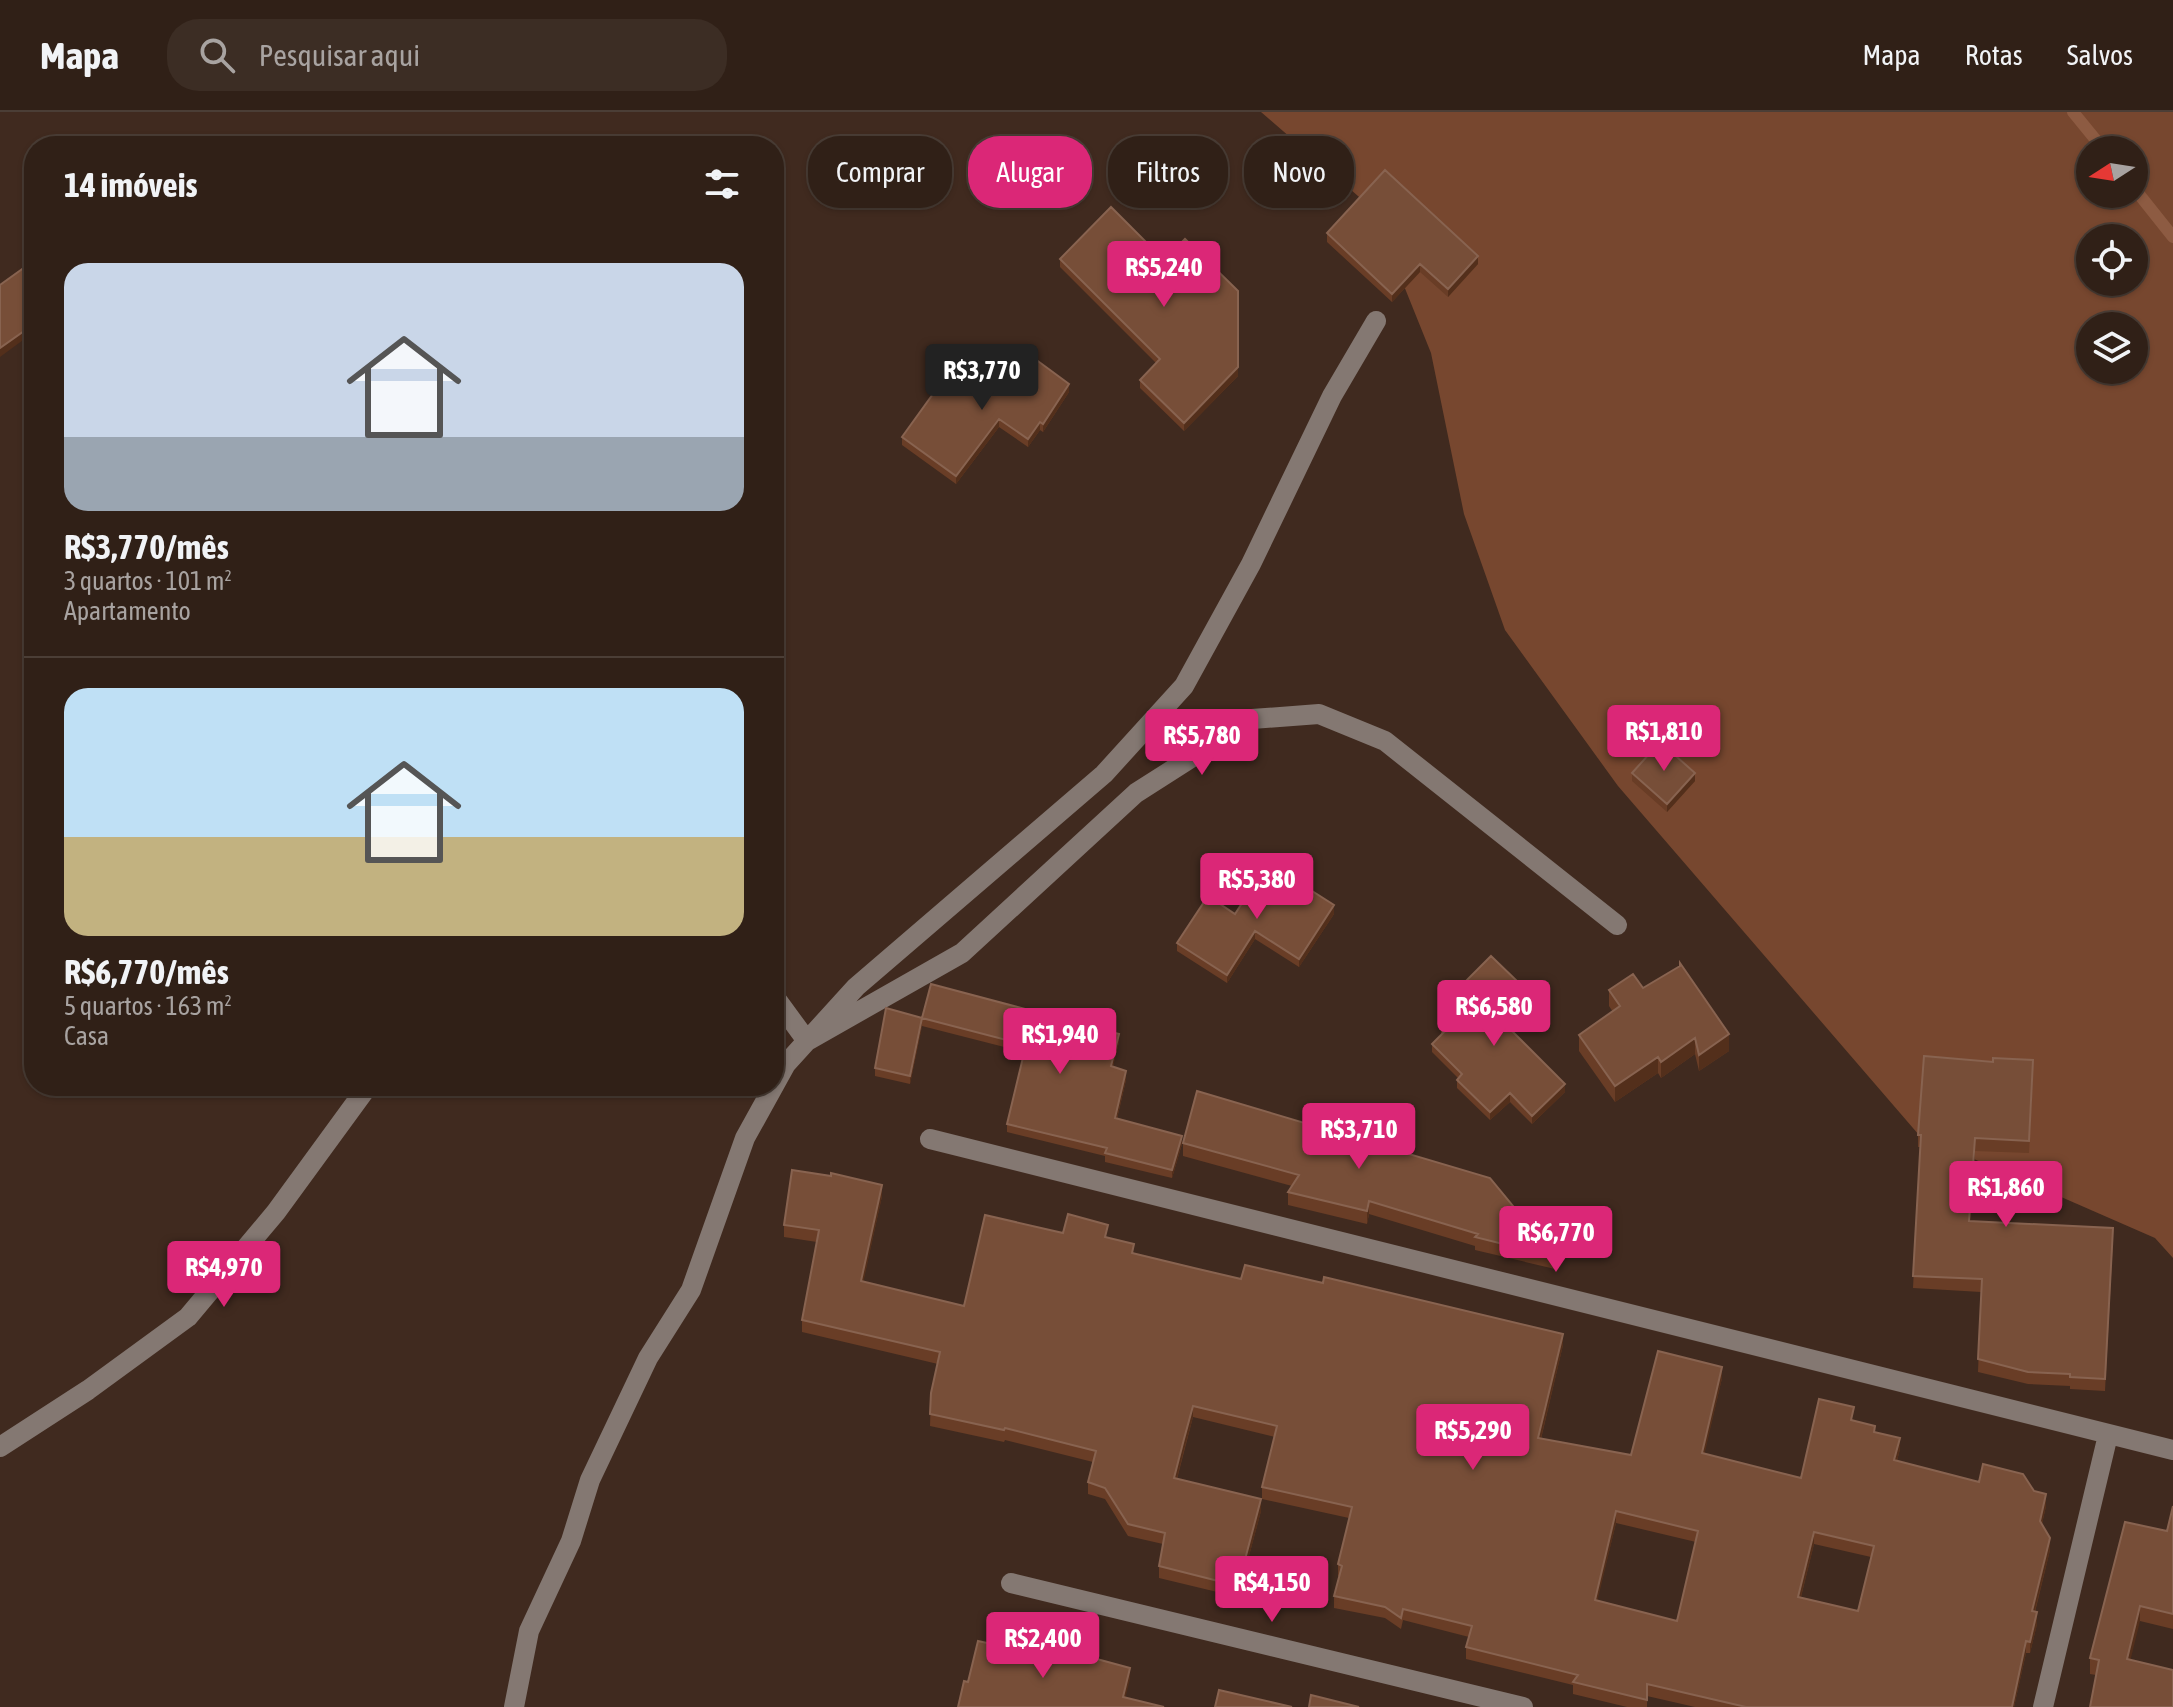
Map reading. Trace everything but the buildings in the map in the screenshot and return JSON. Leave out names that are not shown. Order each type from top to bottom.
[{"type":"street","points":[[784,1068],[856,987],[1104,774],[1184,686],[1251,564],[1332,396],[1376,321]]},
{"type":"street","points":[[807,1041],[962,953],[1136,793],[1252,719],[1319,714],[1385,741],[1617,925]]},
{"type":"street","points":[[784,1010],[807,1041]]},
{"type":"street","points":[[0,1447],[88,1390],[188,1317],[276,1212],[361,1096]]},
{"type":"street","points":[[514,1707],[529,1631],[571,1541],[590,1480],[648,1358],[691,1290],[745,1138],[768,1096]]},
{"type":"street","points":[[930,1139],[2173,1450]]},
{"type":"street","points":[[2043,1707],[2108,1435]]},
{"type":"street","points":[[1011,1583],[1523,1707]]},
{"type":"shaded area","points":[[1261,112],[2173,112],[2173,1258],[2155,1238],[1919,1135],[1618,786],[1505,630],[1464,514],[1431,353],[1373,209],[1354,193],[1354,136],[1289,136]]},
{"type":"waterway","points":[[2073,112],[2093,136]]},
{"type":"waterway","points":[[2148,206],[2173,237]]}]
